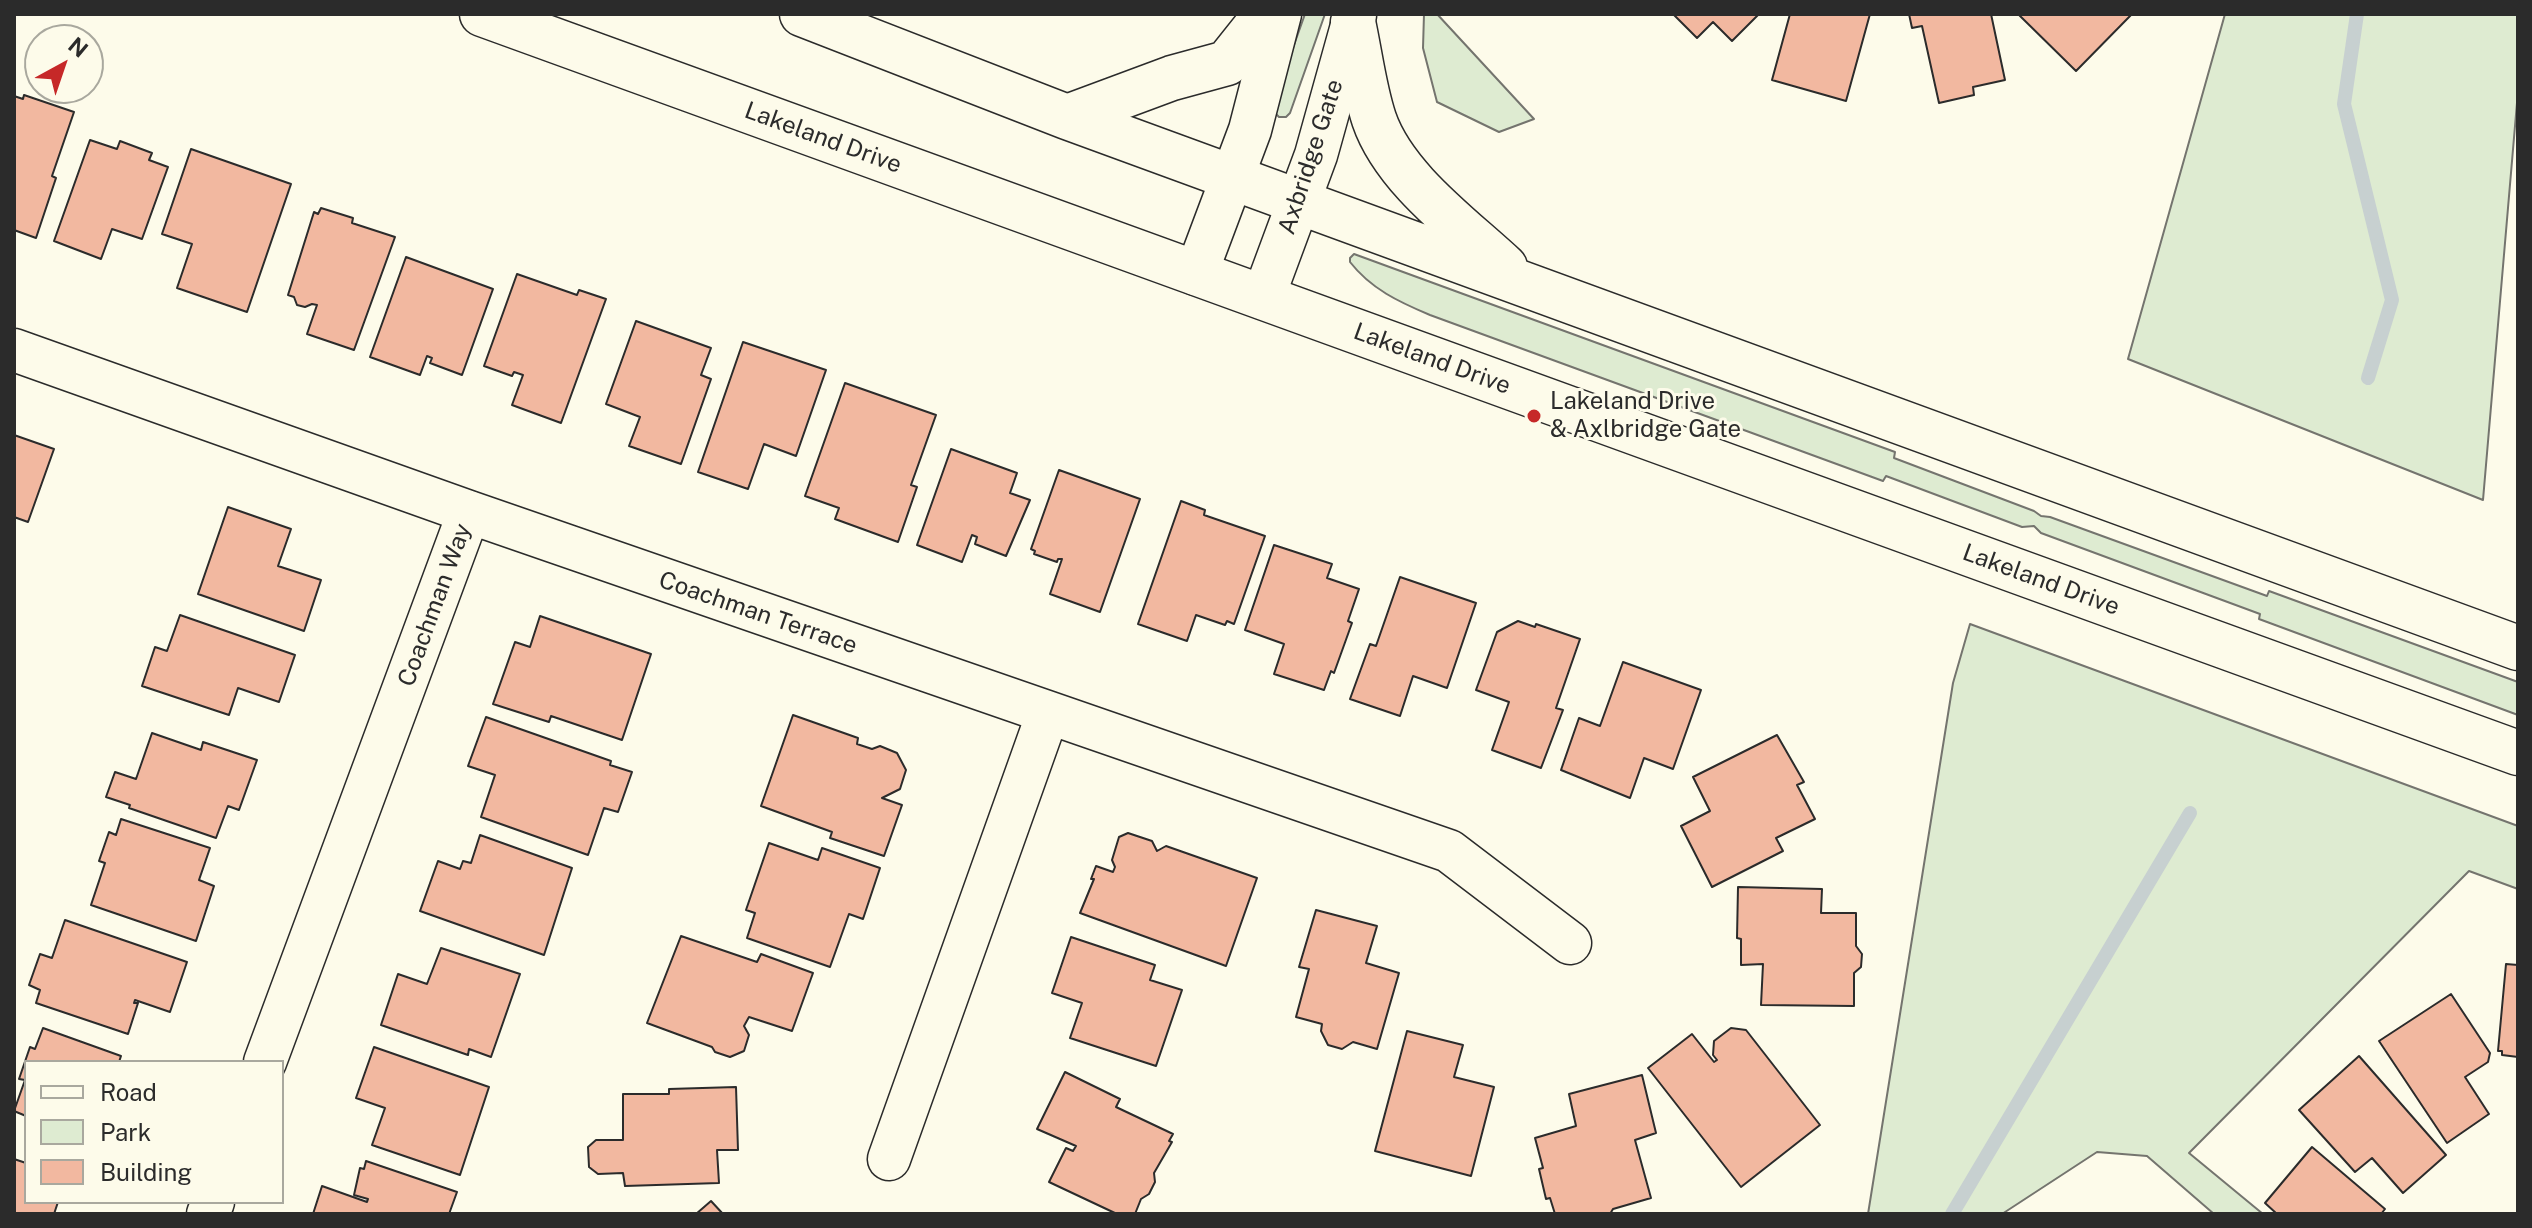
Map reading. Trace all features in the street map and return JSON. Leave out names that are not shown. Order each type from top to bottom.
[{"type":"main road","name":"Lakeland Drive","points":[[482,14],[2518,753]]},
{"type":"main road","points":[[802,14],[1067,117],[2518,648]]},
{"type":"main road","points":[[1067,117],[1172,78],[1227,63],[1266,14]]},
{"type":"main road","points":[[1354,18],[1374,120],[1390,150],[1421,191],[1522,282]]},
{"type":"street","points":[[1196,274],[1250,130],[1280,14]]},
{"type":"street","name":"Axbridge Gate","points":[[1263,298],[1316,155],[1354,18]]},
{"type":"street","name":"Coachman Way","points":[[14,350],[469,512],[266,1060]]},
{"type":"street","name":"Coachman Terrace","points":[[469,512],[1449,851],[1570,943]]},
{"type":"street","points":[[889,1159],[1048,713]]},
{"type":"green space","points":[[1305,14],[1325,14],[1290,113],[1279,117],[1274,112],[1273,104]]},
{"type":"green space","points":[[1424,14],[1437,14],[1534,119],[1499,132],[1437,102],[1423,48]]},
{"type":"green space","points":[[2225,14],[2518,14],[2518,91],[2483,500],[2128,359]]},
{"type":"green space","points":[[1354,254],[1895,452],[1894,458],[2041,516],[2267,596],[2269,591],[2518,682],[2518,715],[2259,619],[2260,614],[2041,533],[2034,526],[2022,527],[1886,476],[1883,481],[1430,315],[1397,300],[1367,280],[1350,262]]},
{"type":"green space","points":[[1970,624],[2518,826],[2518,889],[2469,871],[2189,1153],[2263,1214],[2214,1214],[2147,1156],[2097,1152],[2002,1214],[1868,1214],[1953,683]]},
{"type":"building","points":[[1676,14],[1759,14],[1732,41],[1713,22],[1697,38]]},
{"type":"building","points":[[1790,14],[1870,14],[1846,101],[1772,80]]},
{"type":"building","points":[[1909,14],[1991,14],[2005,80],[1973,87],[1974,95],[1939,103],[1922,26],[1912,28]]},
{"type":"building","points":[[2018,14],[2132,14],[2076,71]]},
{"type":"building","points":[[24,95],[24,104],[50,104],[74,112],[52,176],[56,178],[36,238],[14,230],[14,96],[23,99]]},
{"type":"building","points":[[90,140],[117,149],[120,141],[152,153],[149,160],[168,167],[142,239],[112,229],[101,259],[54,241]]},
{"type":"building","points":[[191,149],[291,184],[247,312],[177,288],[192,244],[162,234]]},
{"type":"building","points":[[321,208],[353,218],[352,223],[395,237],[354,350],[307,334],[317,305],[297,305],[294,297],[288,295],[314,212],[318,214]]},
{"type":"building","points":[[406,257],[493,289],[462,375],[430,363],[432,358],[427,356],[420,375],[370,357]]},
{"type":"building","points":[[517,274],[577,295],[579,290],[606,299],[561,423],[512,405],[523,375],[514,372],[512,376],[484,366]]},
{"type":"building","points":[[636,321],[711,348],[701,375],[711,379],[681,464],[629,446],[640,417],[606,404]]},
{"type":"building","points":[[743,342],[826,370],[796,456],[764,444],[748,489],[698,472]]},
{"type":"building","points":[[845,383],[936,415],[911,485],[917,487],[898,542],[835,519],[839,508],[805,496]]},
{"type":"building","points":[[14,435],[54,449],[28,522],[14,517]]},
{"type":"building","points":[[951,449],[1017,473],[1010,493],[1030,500],[1006,556],[975,544],[977,537],[972,535],[962,562],[917,545]]},
{"type":"building","points":[[1059,470],[1140,499],[1100,612],[1050,594],[1062,559],[1057,562],[1034,554],[1035,551],[1031,549]]},
{"type":"building","points":[[1181,501],[1205,510],[1204,515],[1265,536],[1234,624],[1227,621],[1225,625],[1196,615],[1187,641],[1138,624]]},
{"type":"building","points":[[228,507],[291,529],[278,566],[321,580],[304,631],[198,594]]},
{"type":"building","points":[[1274,545],[1332,564],[1327,578],[1359,589],[1348,621],[1352,623],[1334,673],[1331,671],[1324,690],[1274,674],[1284,644],[1245,630]]},
{"type":"building","points":[[1400,577],[1476,603],[1447,688],[1413,676],[1400,716],[1350,699],[1370,644],[1376,646]]},
{"type":"building","points":[[180,615],[295,655],[279,702],[238,688],[229,715],[142,686],[155,647],[167,651]]},
{"type":"building","points":[[540,616],[651,654],[622,740],[551,716],[549,722],[493,704],[515,642],[530,647]]},
{"type":"building","points":[[1518,621],[1580,639],[1556,708],[1563,710],[1541,768],[1492,750],[1509,702],[1476,690],[1497,632]]},
{"type":"building","points":[[1623,662],[1701,690],[1673,769],[1644,758],[1630,798],[1561,770],[1579,718],[1600,726]]},
{"type":"building","points":[[793,715],[858,738],[857,744],[872,749],[880,746],[897,753],[906,770],[900,789],[882,798],[902,805],[884,856],[830,838],[832,832],[761,806]]},
{"type":"building","points":[[486,717],[611,761],[610,765],[632,772],[618,812],[604,808],[588,855],[481,817],[495,775],[468,766]]},
{"type":"building","points":[[152,733],[201,750],[203,742],[257,760],[239,810],[228,806],[216,838],[106,797],[115,772],[136,779]]},
{"type":"building","points":[[1777,735],[1804,782],[1797,785],[1815,819],[1776,838],[1783,851],[1712,887],[1681,826],[1710,811],[1693,777]]},
{"type":"building","points":[[121,819],[210,848],[199,880],[214,886],[196,941],[91,905],[105,863],[99,861],[109,832],[116,835]]},
{"type":"building","points":[[1128,833],[1152,841],[1157,851],[1166,846],[1257,878],[1226,966],[1080,913],[1096,866],[1113,872],[1115,867],[1112,860],[1119,837]]},
{"type":"building","points":[[480,835],[572,868],[544,955],[420,911],[438,861],[460,869],[463,861],[471,863]]},
{"type":"building","points":[[769,843],[818,860],[822,848],[880,868],[863,919],[849,914],[830,967],[747,938],[755,913],[746,910]]},
{"type":"building","points":[[1738,887],[1822,889],[1821,913],[1856,913],[1856,946],[1862,954],[1861,967],[1854,973],[1854,1006],[1761,1005],[1763,964],[1741,965],[1741,939],[1737,938]]},
{"type":"building","points":[[1316,910],[1377,926],[1366,963],[1399,973],[1377,1049],[1353,1042],[1342,1049],[1328,1045],[1321,1031],[1322,1024],[1296,1017],[1309,969],[1299,967]]},
{"type":"building","points":[[65,920],[187,962],[170,1012],[135,1000],[134,1003],[138,1003],[128,1034],[36,1003],[40,990],[29,985],[40,954],[52,958]]},
{"type":"building","points":[[681,936],[757,962],[761,954],[813,973],[792,1031],[749,1017],[744,1026],[749,1035],[744,1051],[730,1057],[715,1052],[712,1047],[647,1023]]},
{"type":"building","points":[[1071,937],[1155,965],[1150,980],[1182,990],[1156,1066],[1070,1038],[1082,1003],[1052,993]]},
{"type":"building","points":[[441,948],[520,974],[491,1057],[469,1049],[468,1055],[381,1025],[398,974],[427,984]]},
{"type":"building","points":[[2506,964],[2518,965],[2518,1057],[2502,1055],[2502,1051],[2498,1051]]},
{"type":"building","points":[[2451,994],[2490,1053],[2488,1062],[2465,1077],[2489,1114],[2447,1143],[2379,1041]]},
{"type":"building","points":[[43,1028],[121,1056],[120,1060],[26,1060],[30,1047],[35,1049]]},
{"type":"building","points":[[1731,1028],[1746,1030],[1820,1125],[1741,1187],[1648,1068],[1692,1034],[1714,1062],[1717,1060],[1713,1055],[1714,1041]]},
{"type":"building","points":[[1407,1031],[1463,1045],[1454,1077],[1494,1087],[1471,1176],[1375,1151]]},
{"type":"building","points":[[374,1047],[489,1087],[460,1175],[372,1145],[385,1108],[356,1098]]},
{"type":"building","points":[[2359,1056],[2446,1155],[2403,1193],[2372,1158],[2355,1172],[2299,1110]]},
{"type":"building","points":[[1065,1072],[1120,1099],[1116,1107],[1173,1134],[1169,1141],[1172,1142],[1154,1173],[1155,1182],[1149,1194],[1141,1199],[1135,1214],[1117,1214],[1049,1182],[1066,1148],[1073,1151],[1076,1146],[1037,1129]]},
{"type":"building","points":[[1642,1075],[1656,1133],[1635,1140],[1651,1198],[1613,1209],[1610,1214],[1555,1214],[1550,1198],[1546,1199],[1539,1169],[1543,1168],[1535,1138],[1576,1126],[1569,1094]]},
{"type":"building","points":[[24,1083],[24,1115],[14,1111]]},
{"type":"building","points":[[736,1087],[738,1150],[717,1150],[719,1183],[625,1186],[623,1173],[598,1174],[589,1167],[588,1147],[596,1140],[623,1140],[623,1094],[669,1094],[669,1089]]},
{"type":"building","points":[[2312,1147],[2385,1209],[2381,1214],[2277,1214],[2265,1203]]},
{"type":"building","points":[[14,1159],[24,1162],[24,1204],[57,1204],[54,1214],[14,1214]]},
{"type":"building","points":[[366,1161],[457,1192],[449,1214],[313,1214],[322,1186],[367,1202],[368,1199],[354,1195],[360,1168],[364,1169]]},
{"type":"building","points":[[711,1201],[723,1214],[696,1214]]},
{"type":"waterway","points":[[2357,14],[2344,104],[2392,300],[2368,378]]},
{"type":"waterway","points":[[1952,1214],[2190,813]]},
{"type":"place","name":"Lakeland Drive & Axlbridge Gate","points":[[1534,416]]}]
